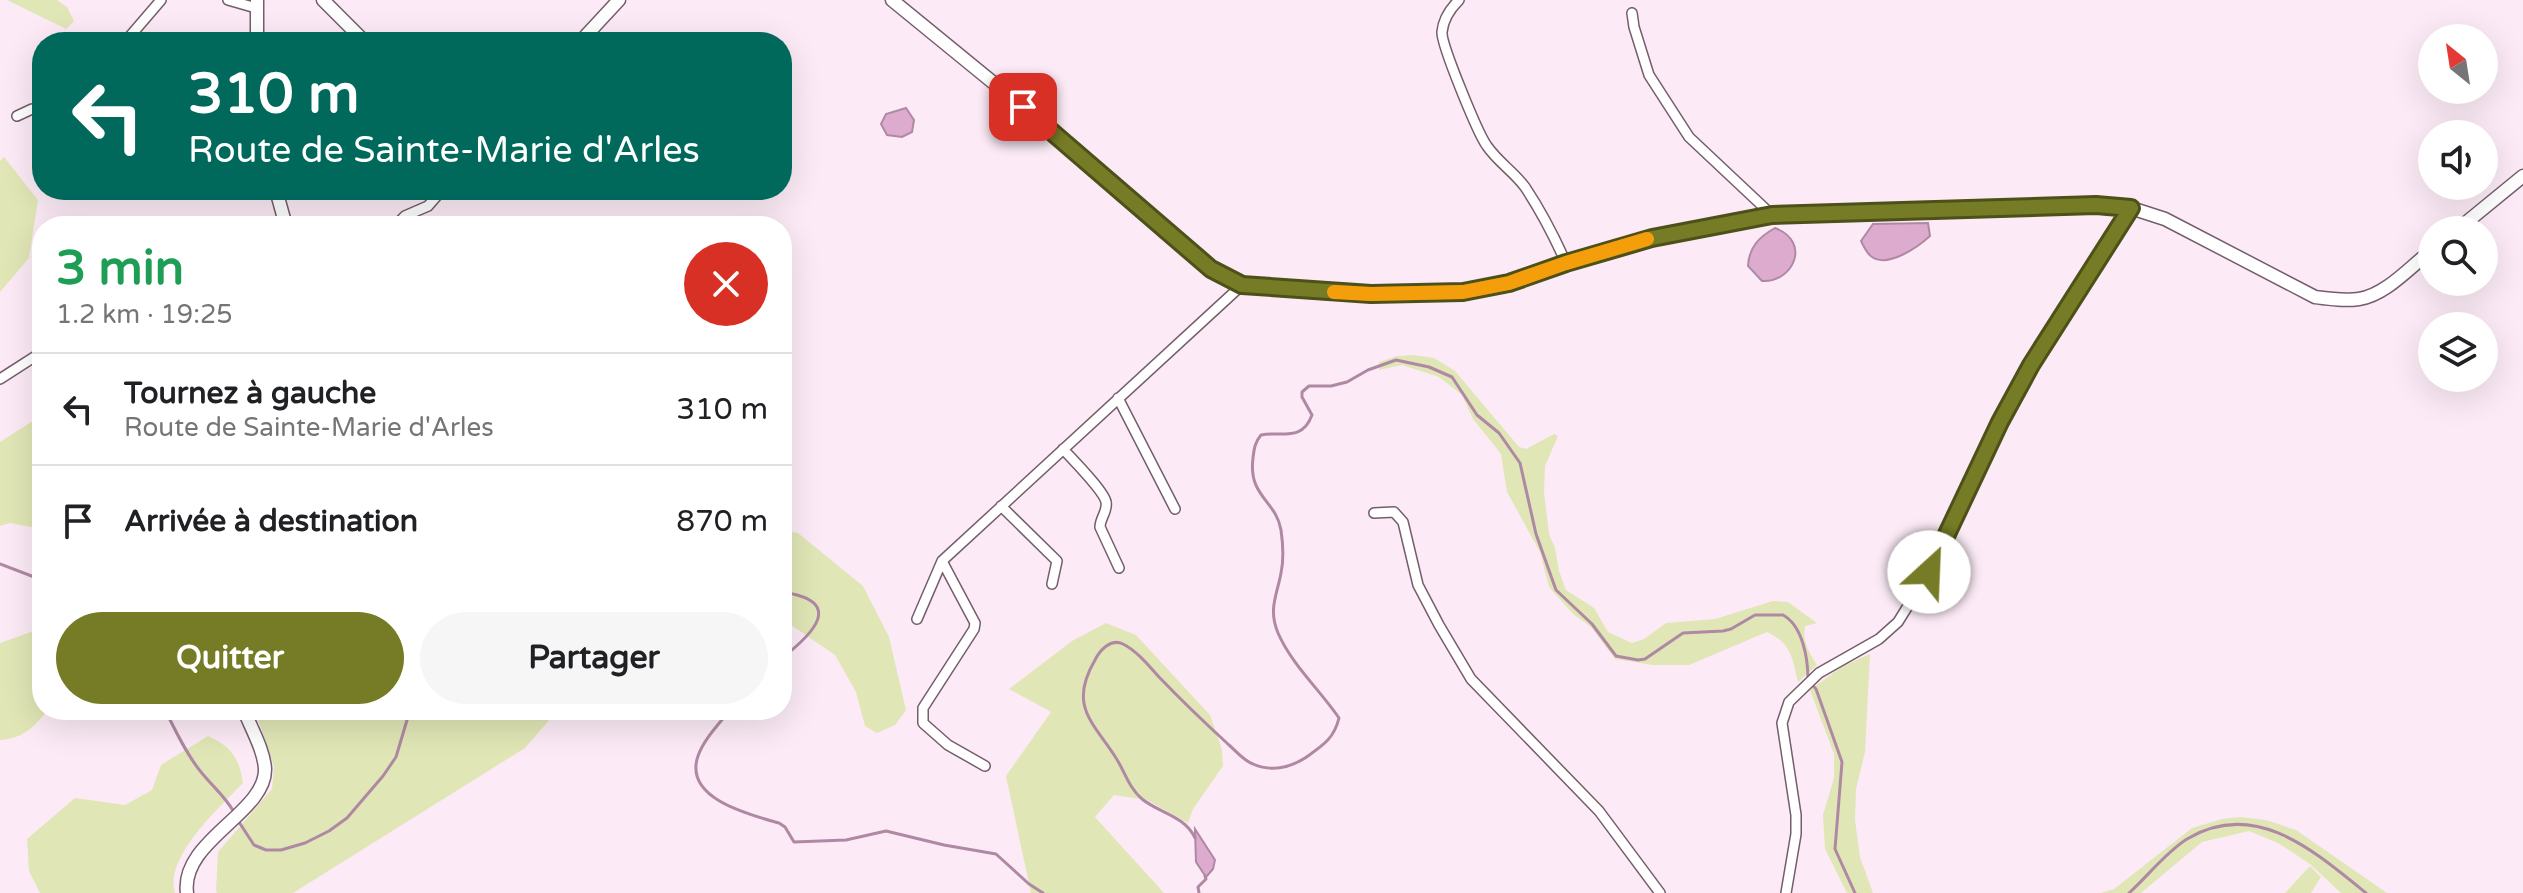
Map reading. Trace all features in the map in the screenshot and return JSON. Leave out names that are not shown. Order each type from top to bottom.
[{"type":"main road","points":[[323,0],[355,32]]},
{"type":"main road","points":[[589,32],[619,0]]},
{"type":"main road","points":[[892,0],[1023,107],[1211,269],[1242,285],[1371,294],[1463,292],[1509,283],[1652,238],[1772,215],[2096,205],[2131,208],[2165,219],[2315,297],[2362,299],[2384,288],[2418,261]]},
{"type":"main road","points":[[256,4],[257,32]]},
{"type":"main road","points":[[2474,216],[2523,176]]},
{"type":"main road","points":[[187,893],[186,881],[190,870],[222,828],[252,799],[263,781],[265,768],[248,720]]},
{"type":"street","points":[[134,32],[161,0]]},
{"type":"street","points":[[228,0],[256,4]]},
{"type":"street","points":[[1459,0],[1446,19],[1442,37],[1473,119],[1487,146],[1499,162],[1522,182],[1547,220],[1566,263]]},
{"type":"street","points":[[1632,13],[1649,75],[1689,137],[1772,215]]},
{"type":"street","points":[[17,116],[32,109]]},
{"type":"street","points":[[405,216],[428,206],[433,200]]},
{"type":"street","points":[[1786,893],[1792,868],[1796,815],[1782,723],[1789,702],[1819,673],[1879,639],[1898,622],[1929,572],[2000,422],[2031,365],[2131,208]]},
{"type":"street","points":[[917,619],[942,561],[1242,285]]},
{"type":"street","points":[[0,379],[32,358]]},
{"type":"street","points":[[1118,398],[1175,509]]},
{"type":"street","points":[[1063,449],[1105,498],[1106,510],[1100,527],[1119,568]]},
{"type":"street","points":[[1001,506],[1057,561],[1052,584]]},
{"type":"street","points":[[1374,513],[1394,512],[1403,522],[1418,585],[1471,679],[1599,811],[1660,893]]},
{"type":"street","points":[[942,561],[975,623],[926,702],[922,719],[948,745],[985,766]]},
{"type":"green space","points":[[7,0],[57,0],[67,7],[74,21],[66,29]]},
{"type":"green space","points":[[4,157],[32,192],[32,200],[38,200],[36,216],[32,216],[29,258],[0,292],[0,161]]},
{"type":"green space","points":[[1413,355],[1434,358],[1455,371],[1519,447],[1526,449],[1554,434],[1558,436],[1545,466],[1544,492],[1549,534],[1566,590],[1594,608],[1608,632],[1632,643],[1644,639],[1666,623],[1715,619],[1773,601],[1788,602],[1817,623],[1805,626],[1804,637],[1817,665],[1798,682],[1786,647],[1767,632],[1689,665],[1653,665],[1615,659],[1591,627],[1573,614],[1549,587],[1540,552],[1507,492],[1501,454],[1473,419],[1462,395],[1439,377],[1402,365],[1379,370],[1379,362]]},
{"type":"green space","points":[[32,421],[32,527],[10,523],[0,526],[0,442]]},
{"type":"green space","points":[[792,532],[798,533],[863,586],[889,637],[906,710],[895,725],[877,733],[865,726],[856,692],[835,655],[792,626]]},
{"type":"green space","points":[[1106,623],[1136,635],[1210,715],[1222,750],[1223,766],[1193,809],[1188,823],[1147,800],[1114,795],[1095,817],[1164,893],[1031,893],[1006,776],[1051,712],[1009,689],[1072,641]]},
{"type":"green space","points":[[32,632],[32,720],[40,720],[27,731],[0,740],[0,643]]},
{"type":"green space","points":[[1870,654],[1865,752],[1856,789],[1855,820],[1860,857],[1873,893],[1847,893],[1825,849],[1823,815],[1834,778],[1834,754],[1810,690],[1843,666]]},
{"type":"green space","points":[[258,720],[549,720],[525,748],[293,893],[217,893],[218,852],[272,789],[274,767]]},
{"type":"green space","points":[[208,736],[233,754],[243,783],[208,819],[186,849],[174,879],[175,893],[40,893],[29,871],[27,839],[75,798],[125,805],[152,790],[161,765]]},
{"type":"green space","points":[[2240,817],[2266,820],[2296,830],[2387,893],[2341,893],[2310,864],[2278,843],[2249,831],[2202,842],[2141,893],[2101,893],[2114,889],[2192,828]]},
{"type":"green space","points":[[2310,866],[2321,877],[2311,893],[2285,893]]},
{"type":"shaded area","points":[[906,108],[914,120],[912,132],[902,137],[887,135],[881,124],[886,114]]},
{"type":"shaded area","points":[[1928,223],[1930,236],[1894,258],[1879,260],[1872,257],[1861,241],[1873,224]]},
{"type":"shaded area","points":[[1775,228],[1793,242],[1794,260],[1782,276],[1762,281],[1748,266],[1750,253],[1764,235]]},
{"type":"shaded area","points":[[1195,829],[1215,860],[1213,869],[1206,877],[1196,862]]},
{"type":"waterway","points":[[1195,838],[1185,825],[1149,804],[1134,790],[1087,713],[1084,702],[1087,676],[1103,649],[1110,644],[1123,644],[1138,655],[1240,756],[1260,766],[1280,768],[1293,764],[1326,741],[1339,718],[1291,656],[1275,624],[1274,602],[1283,562],[1282,535],[1274,512],[1258,490],[1253,471],[1254,452],[1261,435],[1291,434],[1303,429],[1312,415],[1302,397],[1302,392],[1309,386],[1347,382],[1396,360],[1429,367],[1452,377],[1477,415],[1499,433],[1520,463],[1536,534],[1556,590],[1592,624],[1616,656],[1645,659],[1683,633],[1723,631],[1755,615],[1783,615],[1790,620],[1800,635],[1808,680],[1816,689],[1842,762],[1835,849],[1855,893]]},
{"type":"waterway","points":[[0,564],[32,576]]},
{"type":"waterway","points":[[792,594],[813,603],[818,611],[818,619],[812,629],[792,649]]},
{"type":"waterway","points":[[170,720],[191,758],[234,812]]},
{"type":"waterway","points":[[237,819],[254,845],[266,850],[281,850],[305,843],[329,831],[347,818],[383,776],[396,757],[407,720]]},
{"type":"waterway","points":[[722,720],[698,756],[696,771],[700,783],[722,803],[779,823],[794,842],[846,840],[886,831],[996,854],[1043,893]]},
{"type":"waterway","points":[[2129,893],[2187,839],[2212,828],[2236,824],[2260,827],[2282,835],[2326,861],[2366,893]]},
{"type":"waterway","points":[[1199,893],[1198,887],[1206,879],[1205,876]]},
{"type":"slow traffic","points":[[1334,292],[1463,292],[1509,283],[1647,239]]},
{"type":"route","points":[[1023,107],[1211,269],[1242,285],[1371,294],[1463,292],[1509,283],[1652,238],[1772,215],[2096,205],[2131,208],[2031,365],[2000,422],[1929,572]]}]
